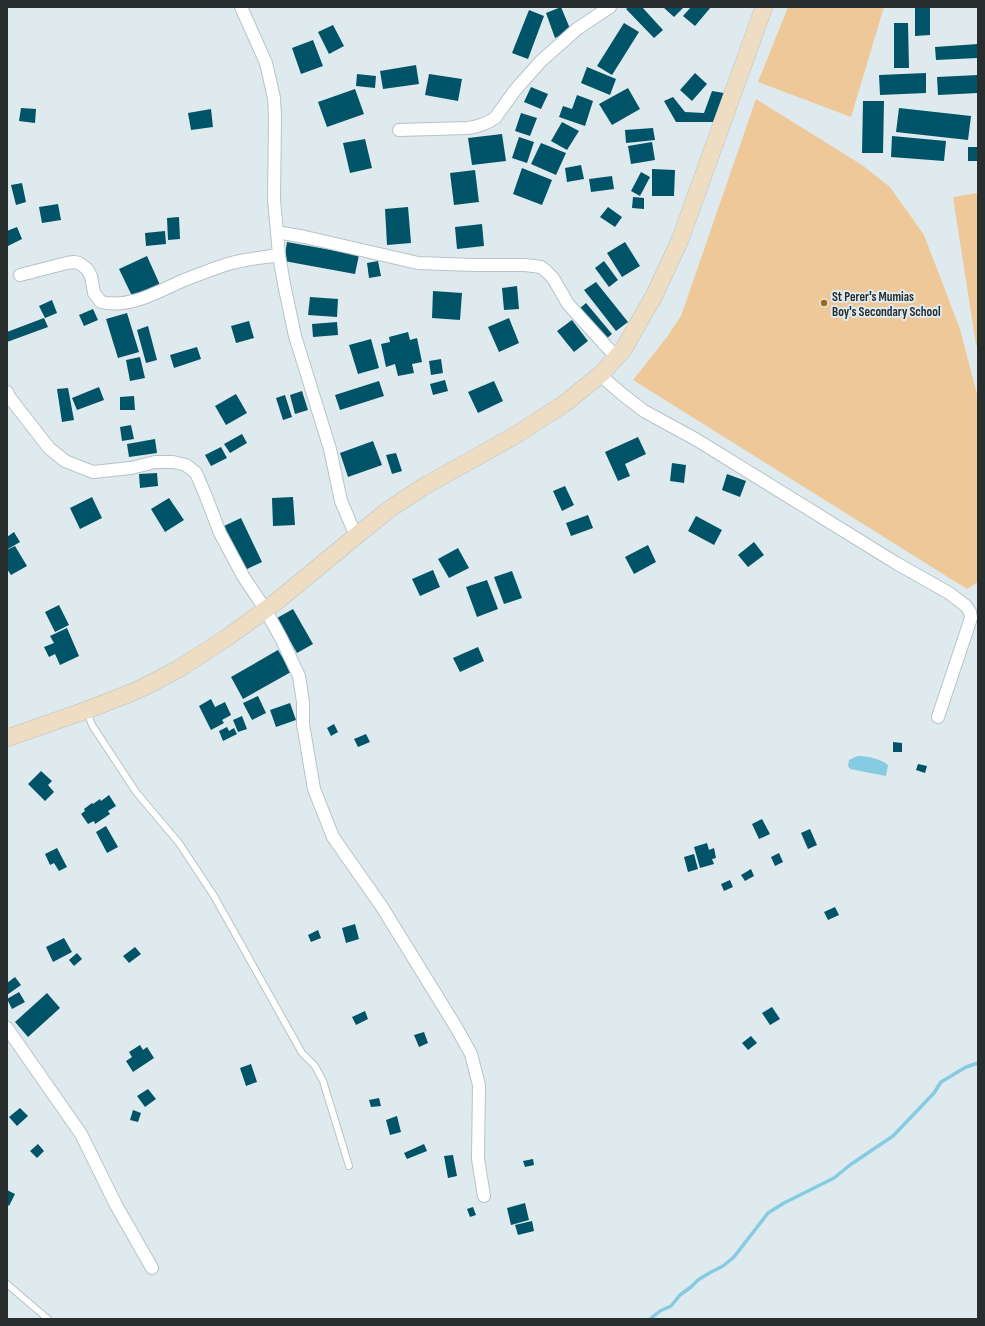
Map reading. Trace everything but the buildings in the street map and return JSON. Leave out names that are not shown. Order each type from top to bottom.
[{"type":"street","points":[[242,7],[266,63],[274,98],[274,200],[279,255],[295,336],[330,449],[341,501],[356,536]]},
{"type":"street","points":[[399,130],[467,128],[476,127],[490,121],[495,118],[516,89],[541,61],[576,29],[610,7]]},
{"type":"street","points":[[7,738],[133,692],[174,672],[228,637],[282,597],[391,508],[423,487],[514,436],[564,404],[600,375],[623,350],[654,296],[680,240],[764,7]]},
{"type":"street","points":[[277,232],[305,236],[418,263],[541,267],[553,278],[568,304],[616,358]]},
{"type":"street","points":[[20,275],[75,262],[87,269],[91,276],[94,294],[101,302],[123,303],[139,299],[199,274],[230,264],[279,255]]},
{"type":"street","points":[[600,375],[644,411],[697,440],[896,563],[949,592],[966,606],[970,612],[971,618],[938,717]]},
{"type":"street","points":[[7,392],[49,448],[65,462],[93,472],[131,468],[155,462],[173,462],[186,465],[196,473],[206,494],[220,532],[243,576],[265,609],[281,638],[299,676],[303,702],[303,724],[314,789],[333,837],[382,907],[471,1054],[479,1085],[478,1158],[484,1196]]},
{"type":"street","points":[[7,1028],[81,1134],[116,1205],[152,1268]]},
{"type":"lane","points":[[87,710],[92,725],[136,792],[179,843],[202,877],[254,966],[302,1053],[313,1062],[329,1100],[349,1166]]},
{"type":"lane","points":[[7,1284],[48,1319]]},
{"type":"shaded area","points":[[788,7],[884,7],[851,117],[758,82]]},
{"type":"shaded area","name":"St Perer's Mumias Boy's Secondary School","points":[[756,99],[862,165],[890,187],[924,235],[960,329],[978,398],[978,582],[967,589],[633,380],[667,337],[681,316]]},
{"type":"shaded area","points":[[978,193],[978,345],[976,345],[953,197]]},
{"type":"water","points":[[857,756],[874,758],[888,765],[886,776],[850,769],[848,766],[849,760]]},
{"type":"waterway","points":[[650,1319],[660,1311],[671,1306],[680,1295],[698,1280],[723,1266],[734,1257],[768,1213],[784,1203],[834,1178],[850,1165],[893,1136],[934,1093],[941,1082],[966,1067],[978,1063]]},
{"type":"place","name":"St Perer's Mumias Boy's Secondary School","points":[[824,303]]}]
